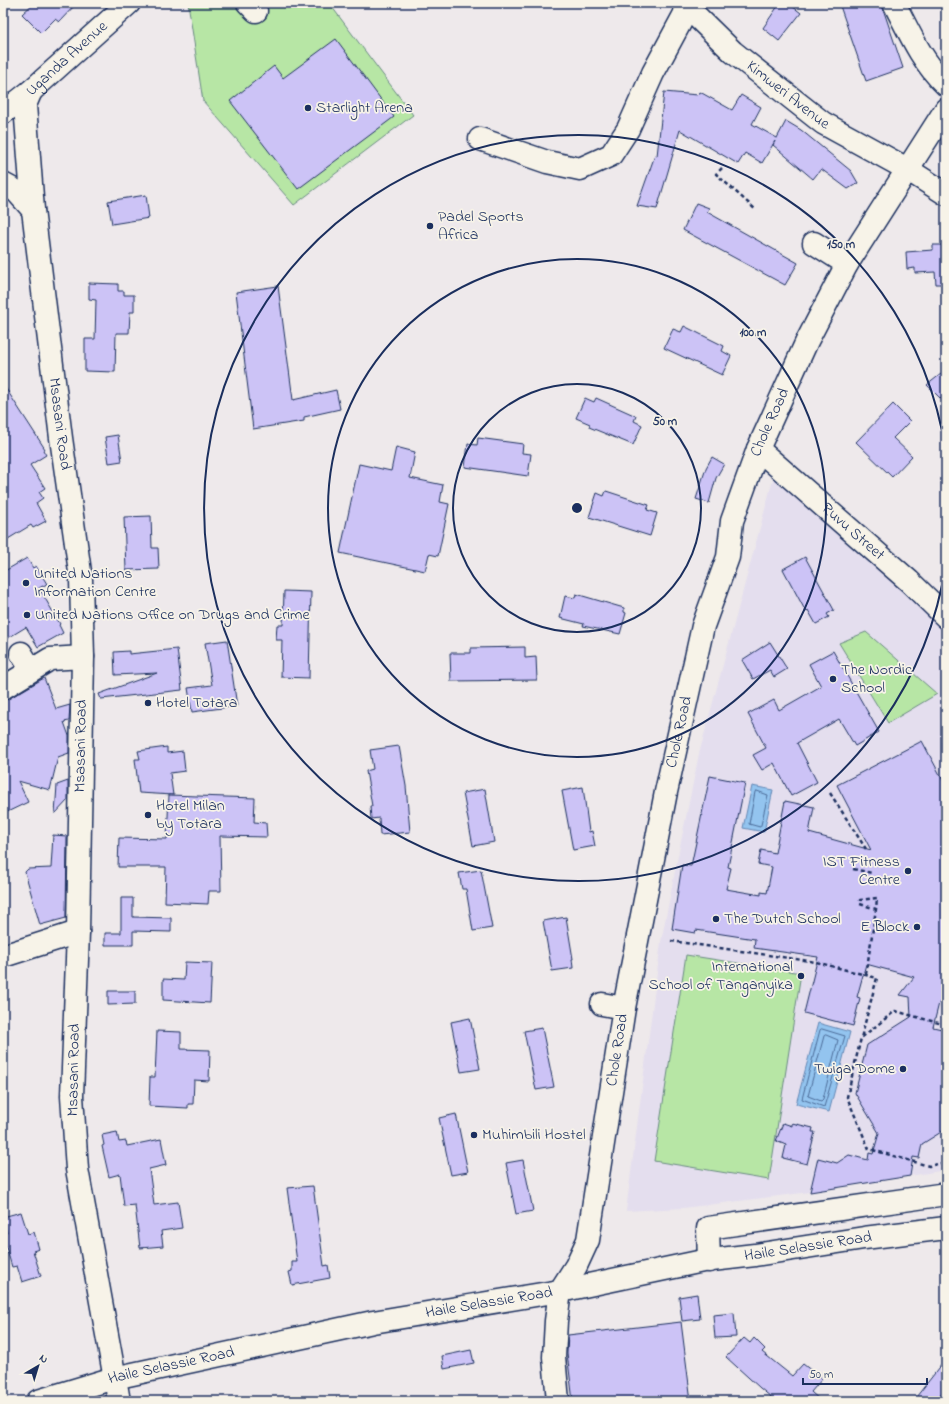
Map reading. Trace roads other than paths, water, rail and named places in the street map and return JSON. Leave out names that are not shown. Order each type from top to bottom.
[{"type":"street","name":"Uganda Avenue","points":[[3,114],[31,91],[129,3]]},
{"type":"street","points":[[894,3],[919,52],[946,85]]},
{"type":"street","points":[[480,139],[546,162],[580,169],[611,155],[628,129],[653,73],[686,6]]},
{"type":"street","name":"Kimweri Avenue","points":[[686,6],[733,52],[823,123],[907,169],[946,194]]},
{"type":"street","name":"Msasani Road","points":[[31,91],[25,105],[33,210],[61,438],[81,579],[83,657],[78,932],[72,1096],[73,1132],[77,1168],[119,1401]]},
{"type":"street","name":"Chole Road","points":[[558,1401],[554,1357],[556,1321],[560,1291],[576,1266],[588,1240],[624,1008],[670,777],[703,626],[728,557],[732,521],[758,449],[807,341],[847,264],[946,109]]},
{"type":"street","points":[[3,184],[16,191],[33,210]]},
{"type":"street","points":[[814,243],[847,264]]},
{"type":"street","name":"Ruvu Street","points":[[758,449],[909,581],[946,616]]},
{"type":"street","points":[[3,688],[26,661],[83,657]]},
{"type":"street","points":[[3,956],[78,932]]},
{"type":"street","points":[[602,1004],[624,1008]]},
{"type":"street","points":[[709,1261],[708,1228],[946,1194]]},
{"type":"street","name":"Haile Selassie Road","points":[[38,1401],[114,1378],[373,1322],[560,1291],[709,1261],[864,1238],[946,1228]]},
{"type":"water","points":[[752,786],[773,790],[764,832],[743,828]]},
{"type":"water","points":[[818,1023],[850,1032],[829,1112],[796,1104]]},
{"type":"place","name":"Starlight Arena","points":[[308,108]]},
{"type":"place","name":"Padel Sports Africa","points":[[430,226]]},
{"type":"place","name":"United Nations Information Centre","points":[[26,583]]},
{"type":"place","name":"United Nations Office on Drugs and Crime","points":[[27,615]]},
{"type":"place","name":"The Nordic School","points":[[833,679]]},
{"type":"place","name":"Hotel Totara","points":[[148,703]]},
{"type":"place","name":"Hotel Milan by Totara","points":[[148,815]]},
{"type":"place","name":"IST Fitness Centre","points":[[908,871]]},
{"type":"place","name":"The Dutch School","points":[[716,919]]},
{"type":"place","name":"E Block","points":[[917,927]]},
{"type":"place","name":"International School of Tanganyika","points":[[801,976]]},
{"type":"place","name":"Twiga Dome","points":[[903,1069]]},
{"type":"place","name":"Muhimbili Hostel","points":[[474,1135]]}]
